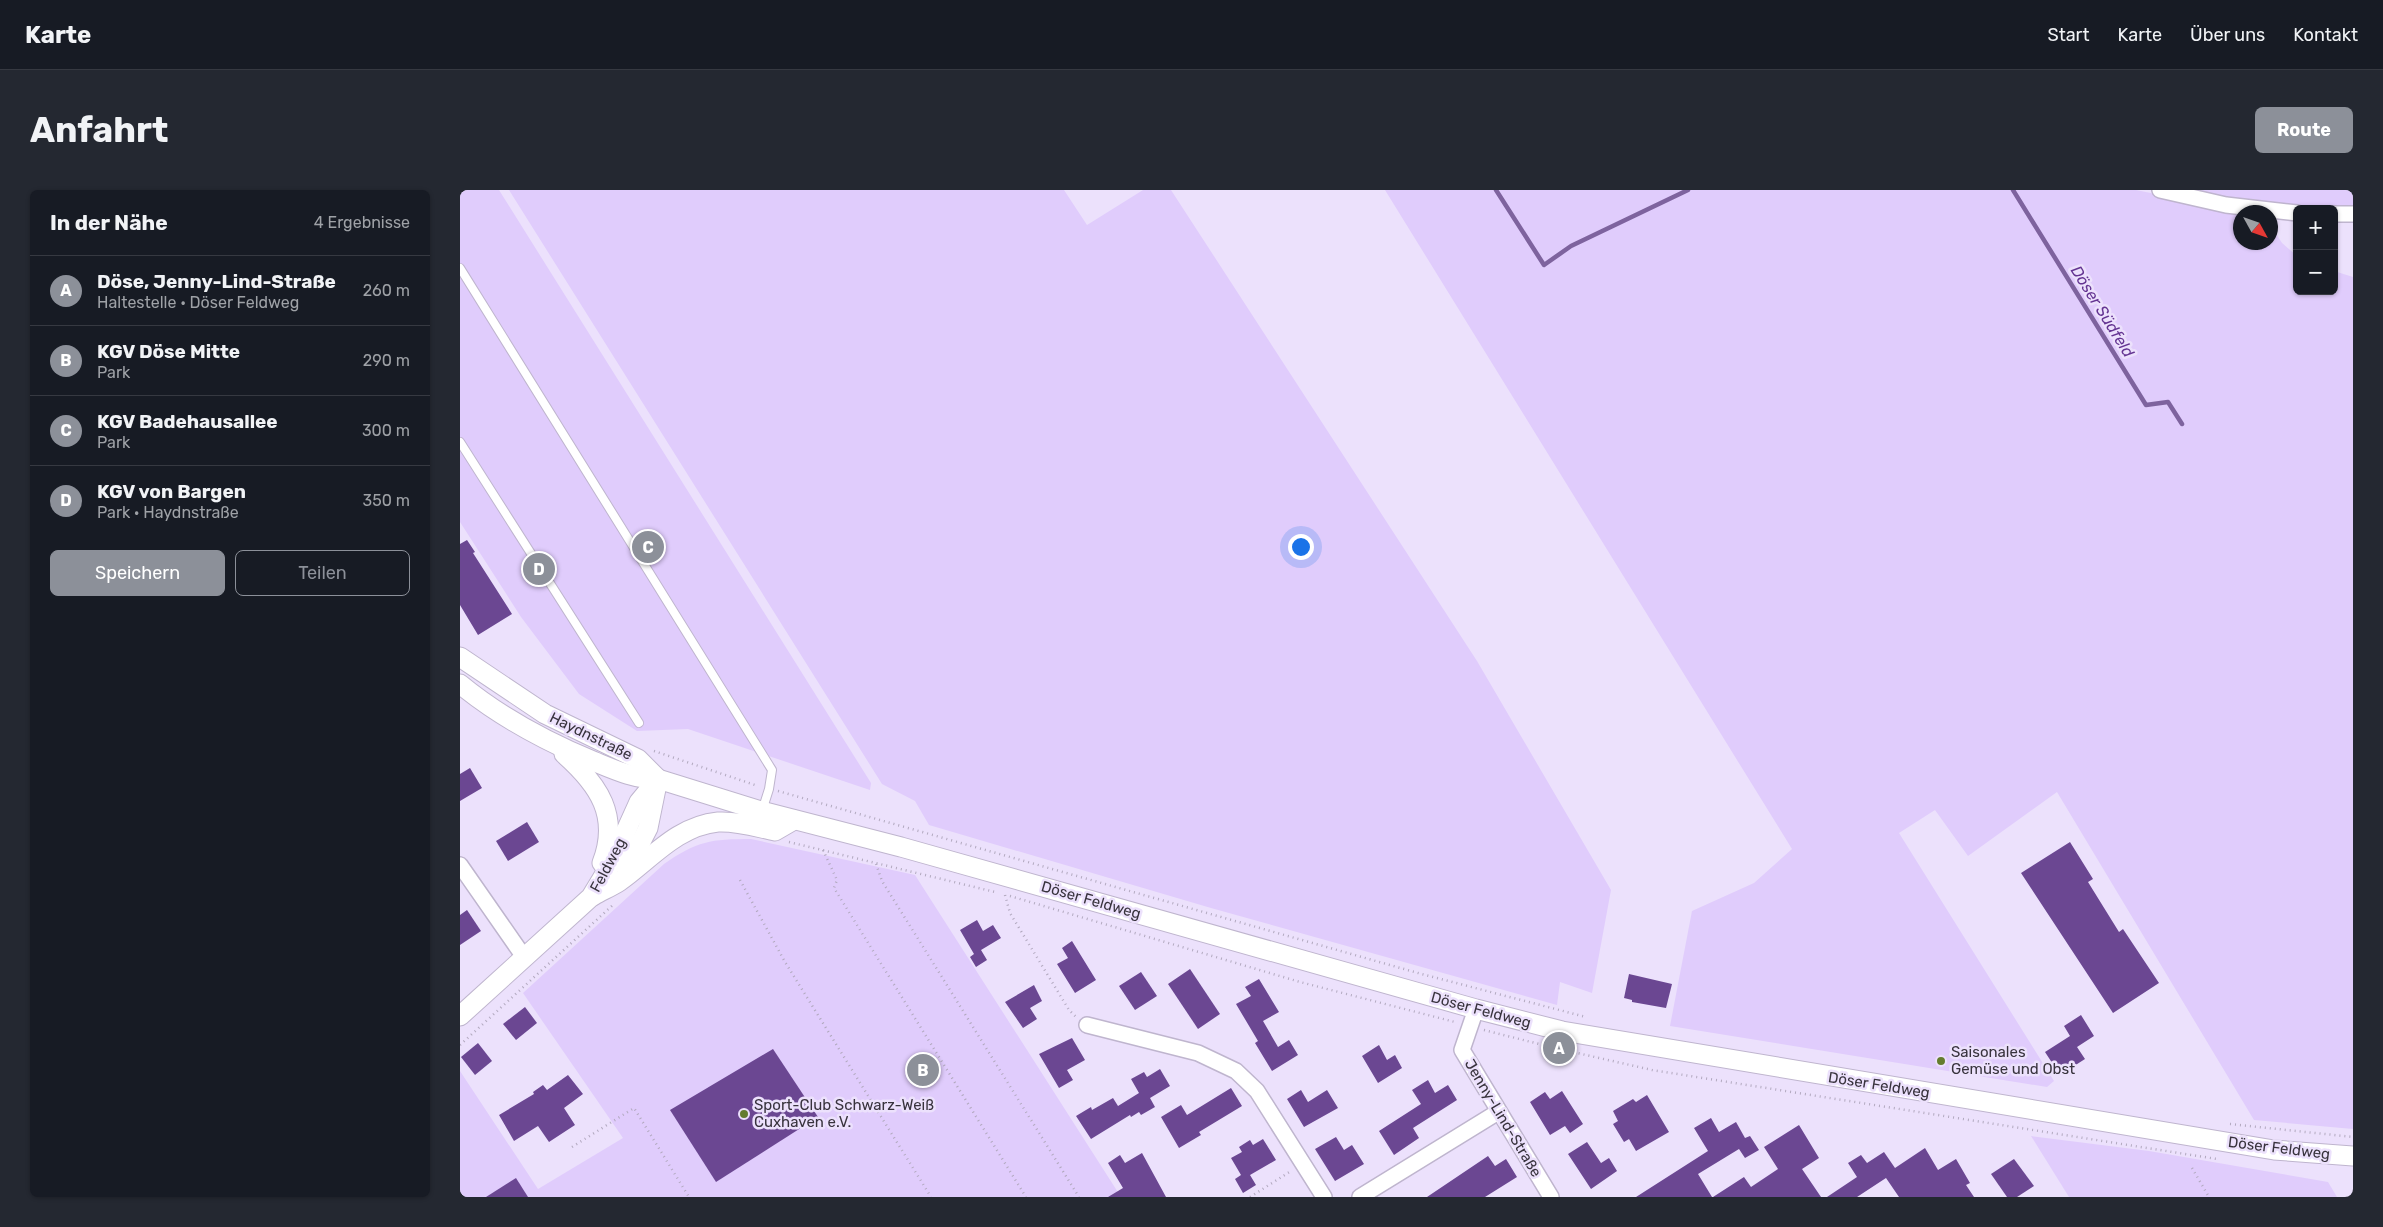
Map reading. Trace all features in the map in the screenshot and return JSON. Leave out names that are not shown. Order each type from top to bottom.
[{"type":"street","points":[[2160,190],[2226,205],[2293,213]]},
{"type":"street","points":[[2338,214],[2353,214]]},
{"type":"street","name":"Haydnstraße","points":[[460,658],[545,714],[638,759],[658,779]]},
{"type":"street","name":"Haydnstraße","points":[[460,684],[519,725],[554,745],[626,774],[643,779],[658,779]]},
{"type":"street","points":[[554,745],[582,770],[594,785],[604,804],[609,822],[608,843],[591,897]]},
{"type":"street","name":"Döser Feldweg","points":[[658,779],[762,812],[999,874],[1476,1010],[1562,1031],[2274,1150],[2353,1156]]},
{"type":"street","name":"Feldweg","points":[[620,890],[648,828],[658,779]]},
{"type":"street","name":"Feldweg","points":[[460,1016],[591,897],[611,864],[639,802],[658,779]]},
{"type":"street","points":[[591,897],[620,890],[670,841],[694,827],[716,822],[729,822],[775,831],[794,820]]},
{"type":"street","points":[[460,865],[524,957]]},
{"type":"street","name":"Jenny-Lind-Straße","points":[[1476,1010],[1462,1050],[1550,1197]]},
{"type":"street","points":[[1087,1025],[1198,1053],[1236,1071],[1257,1091],[1324,1197]]},
{"type":"street","points":[[1360,1197],[1498,1112]]},
{"type":"lane","points":[[460,268],[772,770],[762,812]]},
{"type":"lane","points":[[460,442],[639,723]]},
{"type":"path","points":[[647,749],[700,768],[769,788],[1408,970],[1587,1017]]},
{"type":"path","points":[[1026,1197],[834,888],[837,880],[823,850],[876,864],[882,881],[1079,1197]]},
{"type":"path","points":[[740,880],[785,962],[931,1197]]},
{"type":"path","points":[[460,1045],[620,890]]},
{"type":"path","points":[[1005,895],[1010,913],[1069,1010],[1087,1025]]},
{"type":"path","points":[[572,1147],[634,1108],[689,1197]]},
{"type":"path","points":[[2225,1124],[2279,1131],[2353,1137]]},
{"type":"path","points":[[1250,1197],[1303,1164]]},
{"type":"path","points":[[2192,1168],[2209,1197]]},
{"type":"shaded area","points":[[460,190],[499,190],[871,783],[870,790],[688,729],[637,731],[579,694],[521,617],[460,522]]},
{"type":"shaded area","points":[[509,190],[1064,190],[1087,225],[1143,190],[1171,190],[1477,661],[1611,890],[1592,993],[1560,982],[1557,1005],[1211,908],[929,825],[915,801],[882,784]]},
{"type":"shaded area","points":[[1385,190],[2136,190],[2233,210],[2233,250],[2278,250],[2278,237],[2293,253],[2293,295],[2338,295],[2338,272],[2353,277],[2353,1129],[2254,1120],[2057,792],[1968,856],[1935,810],[1899,833],[2054,1081],[2047,1087],[1670,1026],[1692,911],[1754,883],[1792,849]]},
{"type":"shaded area","points":[[2187,190],[2353,190],[2353,209],[2338,208],[2338,205],[2262,205]]},
{"type":"shaded area","points":[[751,839],[915,875],[1121,1197],[460,1197],[460,1071],[538,1189],[623,1138],[523,993],[664,864],[686,850],[705,843]]},
{"type":"shaded area","points":[[2031,1136],[2149,1151],[2328,1182],[2337,1197],[2069,1197]]},
{"type":"building","points":[[467,540],[475,552],[473,553],[512,614],[478,635],[460,605],[460,544]]},
{"type":"building","points":[[470,768],[482,788],[460,801],[460,774]]},
{"type":"building","points":[[527,822],[539,842],[508,861],[496,841]]},
{"type":"building","points":[[2070,842],[2093,879],[2088,882],[2119,932],[2123,929],[2159,983],[2113,1013],[2021,873]]},
{"type":"building","points":[[467,910],[481,931],[460,945],[460,915]]},
{"type":"building","points":[[977,920],[983,931],[993,925],[1001,938],[981,950],[987,960],[976,967],[970,957],[974,954],[960,930]]},
{"type":"building","points":[[1072,941],[1096,980],[1075,993],[1057,964],[1068,958],[1062,948]]},
{"type":"building","points":[[1190,969],[1220,1014],[1198,1029],[1168,984]]},
{"type":"building","points":[[1141,972],[1157,996],[1135,1010],[1119,986]]},
{"type":"building","points":[[1629,974],[1672,984],[1666,1008],[1632,1002],[1632,1000],[1624,998]]},
{"type":"building","points":[[1259,979],[1279,1012],[1263,1021],[1278,1047],[1289,1040],[1298,1055],[1272,1071],[1255,1043],[1258,1041],[1236,1004],[1251,996],[1245,987]]},
{"type":"building","points":[[1034,985],[1042,1001],[1030,1008],[1037,1019],[1023,1028],[1005,1002]]},
{"type":"building","points":[[525,1007],[537,1023],[516,1040],[503,1024]]},
{"type":"building","points":[[2081,1015],[2094,1036],[2077,1047],[2085,1059],[2060,1075],[2045,1052],[2070,1036],[2064,1026]]},
{"type":"building","points":[[1072,1038],[1085,1060],[1067,1070],[1073,1080],[1059,1088],[1039,1054]]},
{"type":"building","points":[[478,1043],[492,1061],[475,1075],[461,1057]]},
{"type":"building","points":[[1379,1045],[1387,1060],[1395,1055],[1402,1068],[1378,1083],[1362,1056]]},
{"type":"building","name":"Sport-Club Schwarz-Weiß Cuxhaven e.V.","points":[[773,1049],[818,1117],[716,1182],[670,1110]]},
{"type":"building","points":[[1160,1069],[1170,1086],[1150,1098],[1155,1107],[1141,1115],[1139,1112],[1131,1117],[1130,1115],[1091,1139],[1076,1116],[1091,1107],[1092,1110],[1113,1098],[1118,1106],[1139,1093],[1131,1079],[1144,1072],[1147,1077]]},
{"type":"building","points":[[568,1075],[583,1094],[564,1108],[575,1125],[549,1142],[538,1126],[514,1141],[499,1115],[534,1094],[533,1092],[543,1085],[547,1090]]},
{"type":"building","points":[[1428,1080],[1435,1093],[1448,1085],[1457,1100],[1413,1128],[1419,1138],[1394,1155],[1379,1131],[1421,1104],[1412,1090]]},
{"type":"building","points":[[1231,1088],[1242,1106],[1199,1132],[1201,1135],[1179,1148],[1161,1117],[1181,1105],[1187,1115]]},
{"type":"building","points":[[1301,1090],[1308,1102],[1327,1090],[1338,1108],[1304,1127],[1287,1099]]},
{"type":"building","points":[[1562,1091],[1583,1124],[1570,1133],[1565,1126],[1550,1135],[1530,1102],[1545,1092],[1550,1099]]},
{"type":"building","points":[[1647,1095],[1669,1132],[1636,1151],[1629,1139],[1624,1142],[1613,1124],[1618,1121],[1613,1111],[1633,1099],[1636,1102]]},
{"type":"building","points":[[1711,1118],[1719,1132],[1736,1122],[1745,1138],[1750,1136],[1759,1150],[1745,1158],[1739,1149],[1698,1174],[1712,1197],[1636,1197],[1708,1151],[1694,1128]]},
{"type":"building","points":[[1799,1125],[1819,1158],[1802,1169],[1821,1197],[1713,1197],[1744,1177],[1751,1187],[1778,1169],[1764,1147]]},
{"type":"building","points":[[1336,1137],[1344,1150],[1352,1145],[1364,1164],[1335,1181],[1315,1149]]},
{"type":"building","points":[[1263,1139],[1276,1160],[1250,1175],[1256,1185],[1243,1193],[1235,1179],[1241,1175],[1231,1158],[1242,1152],[1239,1147],[1250,1140],[1253,1145]]},
{"type":"building","points":[[1587,1142],[1601,1163],[1609,1158],[1617,1171],[1591,1189],[1568,1154]]},
{"type":"building","points":[[1925,1148],[1938,1170],[1956,1159],[1970,1183],[1966,1185],[1974,1197],[1899,1197],[1886,1178],[1857,1197],[1827,1197],[1857,1177],[1848,1163],[1861,1155],[1867,1163],[1884,1152],[1895,1168]]},
{"type":"building","points":[[1142,1153],[1166,1197],[1108,1197],[1123,1188],[1108,1163],[1120,1155],[1125,1163]]},
{"type":"building","points":[[1488,1156],[1495,1166],[1506,1159],[1517,1177],[1485,1197],[1427,1197]]},
{"type":"building","points":[[2014,1159],[2034,1186],[2017,1197],[2007,1197],[1991,1174]]},
{"type":"building","points":[[516,1178],[528,1197],[486,1197]]},
{"type":"waterway","points":[[1496,190],[1544,265],[1571,246],[1688,190]]},
{"type":"waterway","name":"Döser Südfeld","points":[[2013,190],[2146,405],[2168,402],[2182,424]]},
{"type":"place","name":"KGV Badehausallee","points":[[648,547]]},
{"type":"place","name":"KGV von Bargen","points":[[539,569]]},
{"type":"place","name":"Döse, Jenny-Lind-Straße","points":[[1559,1048]]},
{"type":"place","name":"Saisonales Gemüse und Obst","points":[[1941,1061]]},
{"type":"place","name":"KGV Döse Mitte","points":[[923,1070]]},
{"type":"place","name":"Sport-Club Schwarz-Weiß Cuxhaven e.V.","points":[[744,1114]]}]
